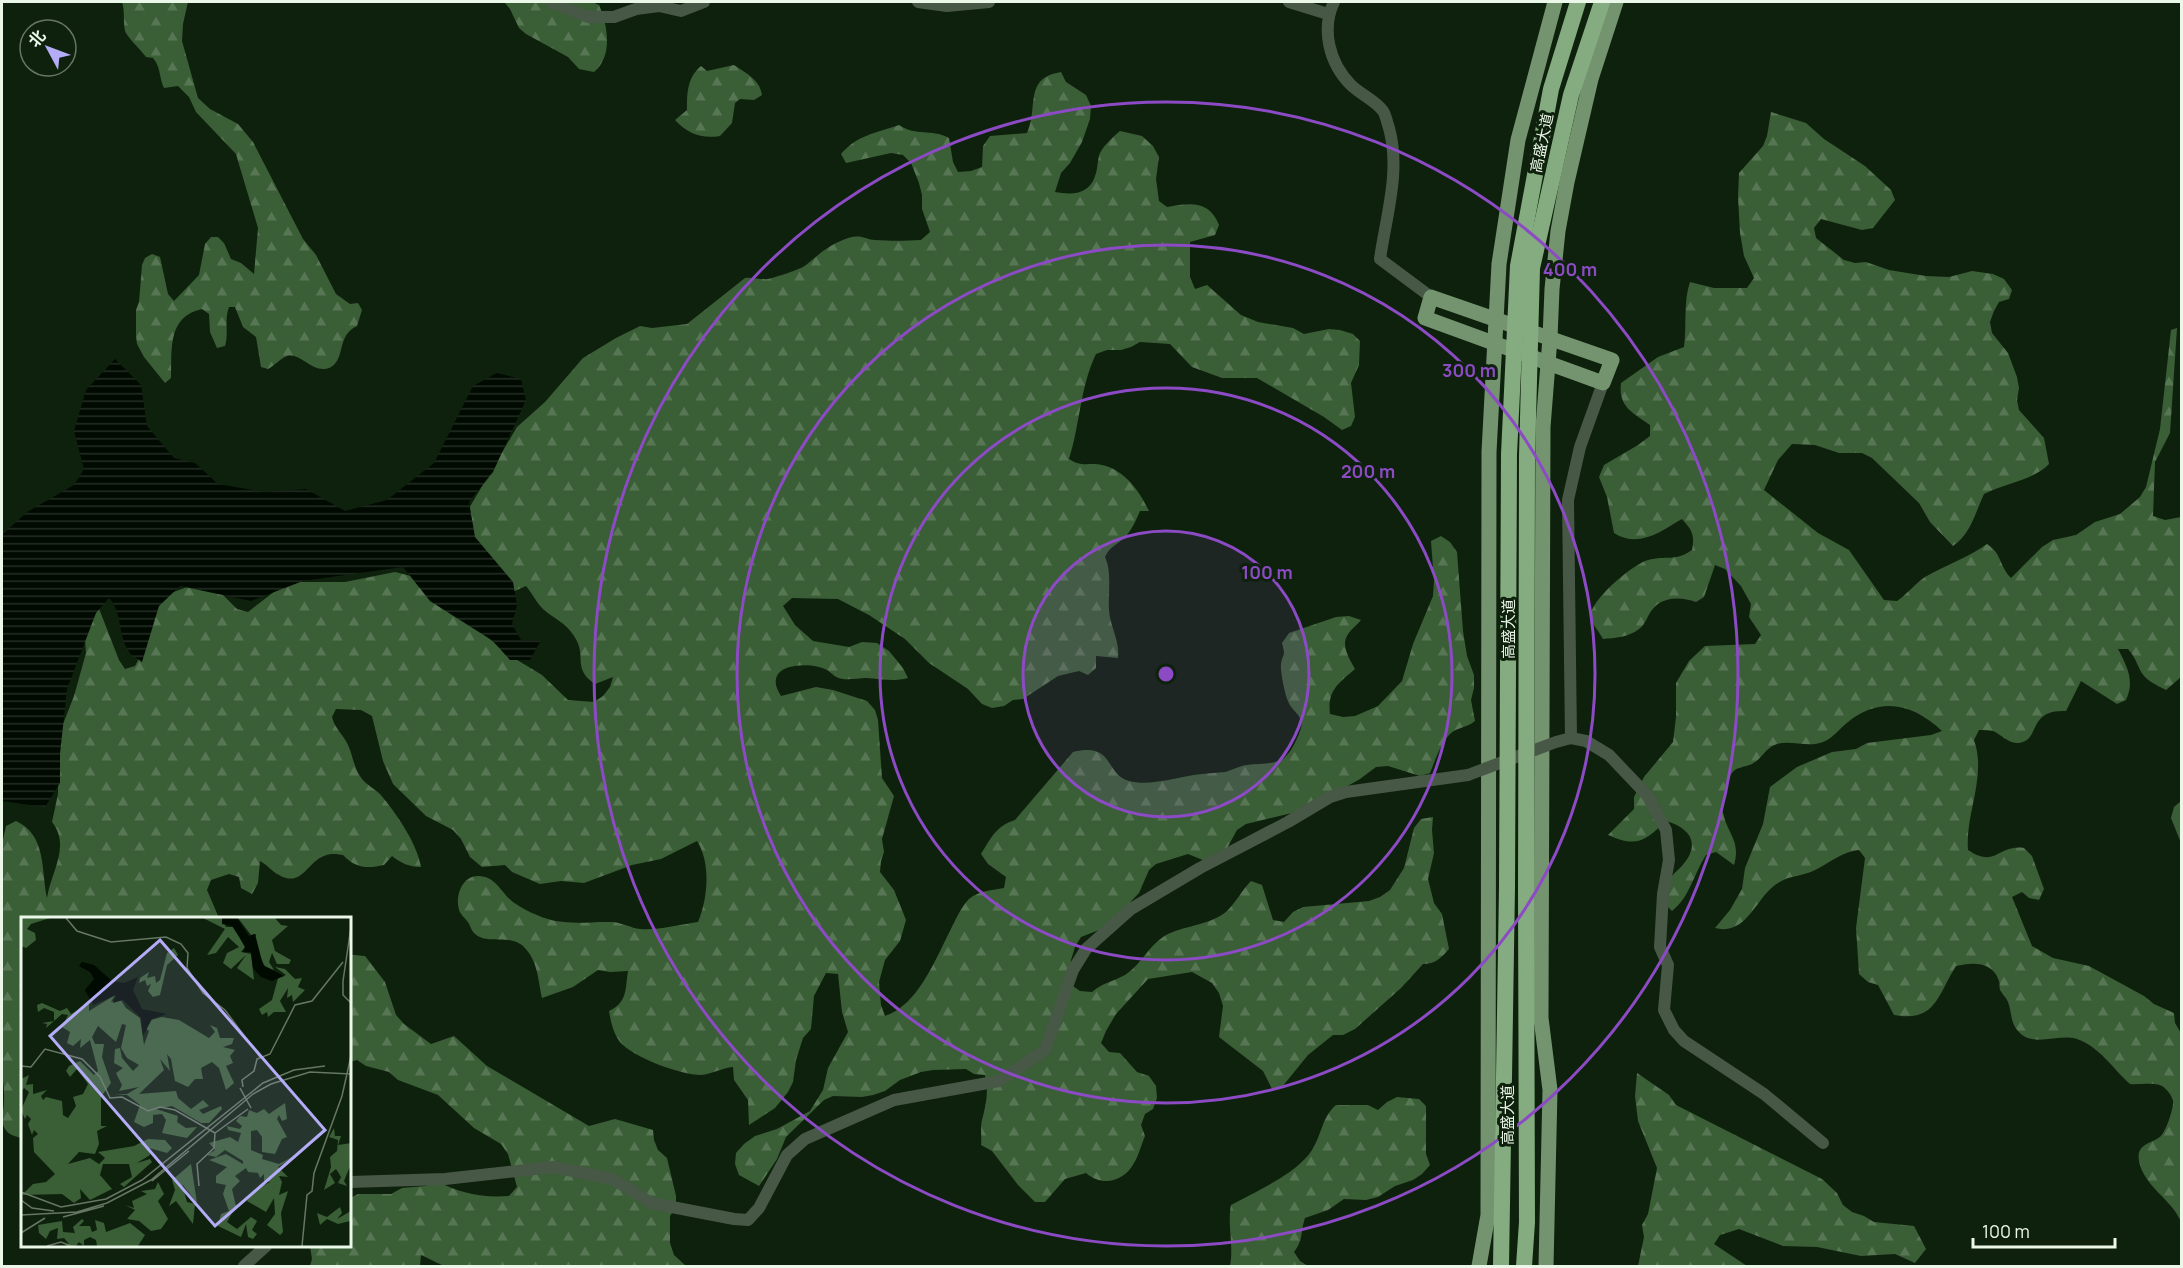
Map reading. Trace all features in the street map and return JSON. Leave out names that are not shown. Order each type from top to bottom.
[{"type":"highway","name":"高盛大道","points":[[1499,1266],[1503,1220],[1509,454],[1518,266],[1551,88],[1578,2]]},
{"type":"highway","name":"高盛大道","points":[[1526,1266],[1527,456],[1532,268],[1571,95],[1602,2]]},
{"type":"main road","name":"高盛大道","points":[[1479,1266],[1488,1215],[1489,464],[1499,264],[1518,140],[1555,2]]},
{"type":"main road","points":[[1546,1266],[1550,1090],[1541,1018],[1543,427],[1549,363],[1552,289],[1566,183],[1591,79],[1616,2]]},
{"type":"main road","points":[[1431,297],[1497,320],[1612,360],[1603,383],[1425,318],[1431,297]]},
{"type":"street","points":[[550,2],[588,17],[614,17],[636,9],[659,6],[681,11],[704,2]]},
{"type":"street","points":[[918,2],[947,6],[989,2]]},
{"type":"street","points":[[1289,2],[1328,14]]},
{"type":"street","points":[[1334,2],[1328,14],[1327,38],[1336,64],[1350,84],[1383,111],[1390,130],[1395,167],[1380,259],[1431,297]]},
{"type":"street","points":[[1571,738],[1568,500],[1580,447],[1603,383]]},
{"type":"street","points":[[351,1182],[445,1179],[553,1167],[613,1179],[651,1203],[748,1220],[759,1208],[787,1155],[805,1139],[894,1100],[999,1081],[1045,1050],[1073,970],[1086,948],[1131,909],[1200,868],[1288,822],[1330,797],[1346,792],[1468,775],[1571,738],[1586,741],[1610,755],[1648,796],[1666,830],[1669,860],[1663,894],[1660,947],[1668,965],[1664,1010],[1674,1030],[1684,1041],[1764,1094],[1823,1143]]},
{"type":"street","points":[[244,1266],[264,1247]]},
{"type":"green space","points":[[122,2],[188,2],[182,41],[198,98],[210,109],[238,124],[253,142],[303,239],[316,255],[336,294],[350,304],[358,303],[362,310],[357,326],[346,335],[336,363],[331,367],[319,369],[297,357],[287,356],[268,369],[261,367],[256,337],[243,327],[235,307],[229,307],[225,346],[217,348],[210,332],[209,314],[202,309],[183,319],[174,336],[171,378],[165,383],[144,357],[137,344],[136,310],[145,258],[152,254],[160,257],[168,294],[174,301],[199,275],[205,244],[211,237],[218,237],[224,243],[231,259],[241,263],[254,274],[258,228],[236,154],[196,112],[189,97],[178,86],[164,88],[156,61],[146,57],[125,31]]},
{"type":"green space","points":[[488,2],[592,2],[599,5],[605,22],[607,40],[604,58],[594,72],[579,69],[568,57],[519,28],[505,3]]},
{"type":"green space","points":[[734,65],[755,81],[762,95],[754,100],[740,99],[735,103],[732,123],[720,136],[707,137],[696,134],[685,129],[675,120],[687,110],[690,81],[701,66],[707,71]]},
{"type":"green space","points":[[1061,72],[1066,82],[1086,95],[1091,106],[1090,119],[1082,142],[1070,163],[1061,173],[1055,192],[1073,193],[1088,187],[1096,173],[1100,153],[1120,131],[1142,136],[1153,146],[1159,157],[1156,179],[1159,201],[1167,207],[1191,204],[1204,207],[1215,217],[1219,225],[1215,235],[1190,242],[1190,277],[1195,289],[1207,285],[1241,315],[1258,322],[1293,328],[1304,334],[1329,329],[1353,334],[1360,341],[1359,365],[1351,383],[1355,417],[1351,426],[1342,430],[1257,378],[1222,378],[1192,367],[1170,344],[1140,342],[1121,350],[1107,350],[1096,354],[1083,393],[1069,459],[1082,464],[1102,465],[1118,472],[1136,489],[1149,511],[1140,511],[1134,525],[1105,557],[1109,576],[1110,616],[1118,645],[1118,658],[1096,656],[1096,668],[1088,675],[1079,671],[1058,676],[1023,699],[1013,700],[1004,706],[992,708],[982,704],[968,689],[929,663],[905,639],[869,615],[838,599],[792,598],[783,606],[795,625],[813,641],[849,647],[862,642],[877,643],[889,651],[908,678],[843,679],[822,668],[801,665],[782,670],[776,680],[781,696],[816,687],[867,701],[875,710],[878,720],[882,778],[894,796],[882,839],[884,852],[880,872],[894,890],[906,920],[900,941],[885,960],[879,982],[881,1005],[885,1016],[897,1010],[916,992],[932,968],[961,910],[969,899],[981,893],[1004,888],[1006,877],[988,864],[981,854],[995,833],[1015,820],[1073,752],[1096,751],[1103,755],[1121,777],[1137,783],[1225,772],[1283,759],[1289,753],[1300,732],[1301,720],[1290,704],[1284,688],[1281,667],[1284,653],[1282,643],[1289,633],[1336,617],[1349,616],[1361,620],[1345,640],[1347,653],[1355,669],[1339,683],[1332,693],[1330,714],[1343,717],[1355,716],[1378,706],[1402,681],[1413,644],[1433,596],[1431,541],[1441,536],[1450,542],[1457,552],[1463,631],[1467,656],[1474,675],[1471,700],[1475,721],[1446,738],[1430,773],[1420,776],[1388,766],[1376,767],[1321,801],[1296,812],[1246,824],[1237,830],[1220,861],[1210,863],[1188,854],[1156,864],[1149,870],[1139,893],[1117,916],[1099,930],[1081,937],[1071,960],[1070,984],[1080,991],[1092,992],[1125,975],[1168,934],[1222,915],[1251,881],[1262,885],[1273,920],[1284,922],[1293,912],[1303,907],[1369,901],[1380,897],[1390,890],[1404,868],[1414,828],[1421,819],[1433,817],[1434,853],[1428,879],[1434,903],[1442,914],[1449,949],[1434,962],[1423,964],[1401,988],[1355,1029],[1343,1035],[1333,1035],[1308,1055],[1282,1087],[1272,1089],[1263,1071],[1219,1037],[1223,1006],[1219,993],[1212,983],[1192,972],[1148,979],[1116,1014],[1101,1043],[1109,1052],[1120,1053],[1137,1072],[1149,1076],[1156,1086],[1157,1098],[1153,1109],[1145,1114],[1141,1125],[1145,1136],[1136,1160],[1125,1175],[1119,1178],[1099,1180],[1086,1173],[1065,1179],[1045,1202],[1035,1202],[1018,1185],[992,1151],[981,1145],[981,1123],[987,1092],[985,1075],[974,1074],[966,1069],[921,1072],[900,1080],[885,1091],[873,1095],[833,1096],[824,1100],[786,1137],[777,1159],[759,1186],[739,1175],[735,1164],[736,1153],[755,1136],[777,1129],[810,1111],[823,1090],[828,1068],[848,1032],[842,1012],[838,974],[826,973],[814,996],[811,1029],[803,1038],[796,1060],[793,1082],[788,1092],[775,1108],[749,1125],[748,1100],[734,1080],[733,1067],[701,1075],[682,1072],[646,1059],[620,1042],[614,1031],[609,1011],[623,999],[628,971],[598,970],[573,987],[542,998],[535,965],[529,952],[512,941],[479,937],[473,932],[458,905],[459,893],[464,883],[478,876],[494,882],[522,908],[556,921],[613,922],[646,929],[698,922],[706,892],[706,870],[697,841],[661,859],[632,865],[584,883],[561,881],[540,884],[512,872],[505,865],[482,867],[470,857],[461,839],[453,830],[426,816],[393,784],[383,761],[372,716],[361,710],[336,709],[332,717],[333,721],[348,745],[359,775],[380,794],[399,819],[415,848],[421,867],[405,864],[392,856],[384,865],[362,866],[352,863],[343,855],[331,854],[318,859],[299,876],[287,878],[277,874],[260,861],[258,883],[252,894],[241,888],[239,877],[229,874],[211,880],[207,890],[219,917],[21,917],[21,1138],[7,1131],[2,1119],[4,1095],[2,844],[6,826],[16,821],[33,835],[41,855],[47,898],[60,850],[60,840],[52,822],[58,794],[58,737],[74,696],[86,653],[84,625],[98,606],[119,660],[125,669],[135,666],[147,643],[147,618],[171,593],[187,587],[220,592],[237,609],[248,612],[279,588],[292,582],[345,582],[395,572],[430,583],[504,652],[542,675],[568,700],[594,702],[610,687],[613,677],[595,684],[588,678],[582,667],[578,643],[571,631],[543,609],[526,586],[506,595],[483,596],[468,510],[517,427],[545,402],[583,358],[640,326],[652,328],[687,324],[745,278],[768,279],[794,271],[806,265],[830,246],[848,238],[857,236],[880,240],[921,240],[930,232],[922,209],[919,183],[911,163],[903,155],[891,153],[846,163],[841,154],[860,139],[899,125],[912,131],[936,133],[949,138],[953,162],[958,172],[982,167],[983,146],[990,136],[1027,133],[1037,87],[1049,75]]},
{"type":"green space","points":[[1771,112],[1806,123],[1824,139],[1865,166],[1891,190],[1895,200],[1873,228],[1862,230],[1821,219],[1814,228],[1816,238],[1844,260],[1855,263],[1866,262],[1889,270],[1926,276],[1949,277],[1972,271],[1993,274],[2004,279],[2012,290],[2009,299],[1999,302],[1994,311],[1990,322],[1992,333],[2008,353],[2017,377],[2019,410],[2044,438],[2049,464],[2036,474],[1984,494],[1972,523],[1953,546],[1930,522],[1919,503],[1872,458],[1862,453],[1839,453],[1815,445],[1792,444],[1778,460],[1764,490],[1818,533],[1849,550],[1884,600],[1897,601],[1925,577],[1987,544],[1996,552],[2011,578],[2042,547],[2053,540],[2076,535],[2095,522],[2120,514],[2140,497],[2146,487],[2160,429],[2171,330],[2177,328],[2170,433],[2155,462],[2153,516],[2165,520],[2181,517],[2181,677],[2166,690],[2145,677],[2128,649],[2118,649],[2130,680],[2126,700],[2117,704],[2081,681],[2066,711],[2045,715],[2026,741],[2015,743],[1993,731],[1979,730],[1974,740],[1978,768],[1968,850],[1977,855],[1991,857],[2008,849],[2024,848],[2032,856],[2044,889],[2039,900],[2029,898],[2022,892],[2012,897],[2032,946],[2053,958],[2089,966],[2144,996],[2154,1004],[2174,1013],[2175,1023],[2182,1035],[2181,1222],[2171,1206],[2146,1178],[2139,1161],[2142,1147],[2161,1136],[2169,1119],[2173,1101],[2164,1087],[2155,1084],[2130,1084],[2100,1053],[2077,1039],[2039,1040],[2025,1037],[2014,1025],[2008,1002],[2000,990],[1996,974],[1981,964],[1956,966],[1934,1004],[1919,1015],[1894,1015],[1878,985],[1868,982],[1859,974],[1856,928],[1865,858],[1859,850],[1841,855],[1813,871],[1780,882],[1768,891],[1749,915],[1735,927],[1715,928],[1730,910],[1742,889],[1745,868],[1763,824],[1770,787],[1797,767],[1832,752],[1856,749],[1867,743],[1931,735],[1942,731],[1931,722],[1908,709],[1885,706],[1860,714],[1826,741],[1818,744],[1777,744],[1755,762],[1734,771],[1725,795],[1723,813],[1735,844],[1734,865],[1716,852],[1706,855],[1688,892],[1672,911],[1664,903],[1668,885],[1692,848],[1692,841],[1685,831],[1666,821],[1646,838],[1634,842],[1608,835],[1634,809],[1634,797],[1644,777],[1673,742],[1676,683],[1689,661],[1705,646],[1755,644],[1761,635],[1749,617],[1751,604],[1741,586],[1725,569],[1715,565],[1704,597],[1696,602],[1672,599],[1661,602],[1652,610],[1641,627],[1631,634],[1603,639],[1593,624],[1591,612],[1612,585],[1641,563],[1675,557],[1692,550],[1692,533],[1682,519],[1658,533],[1641,539],[1623,537],[1614,533],[1607,497],[1599,477],[1604,465],[1650,436],[1650,425],[1624,404],[1621,383],[1658,357],[1684,347],[1690,282],[1714,288],[1747,288],[1754,278],[1744,256],[1740,233],[1739,173],[1763,146]]},
{"type":"green space","points":[[2181,801],[2181,843],[2171,818],[2174,807]]},
{"type":"green space","points":[[352,955],[365,956],[385,982],[396,1015],[404,1024],[431,1044],[454,1036],[487,1066],[589,1126],[615,1119],[653,1130],[658,1150],[667,1158],[676,1196],[676,1207],[670,1216],[670,1243],[674,1255],[686,1266],[444,1266],[421,1255],[420,1266],[310,1266],[312,1259],[310,1247],[351,1247],[351,1198],[358,1194],[391,1194],[402,1188],[425,1186],[436,1181],[462,1192],[489,1196],[509,1196],[517,1187],[508,1154],[501,1144],[474,1128],[438,1095],[398,1080],[389,1072],[366,1066],[357,1060],[351,1062]]},
{"type":"green space","points":[[1637,1073],[1669,1095],[1676,1105],[1822,1179],[1837,1193],[1843,1205],[1852,1212],[1874,1222],[1914,1226],[1926,1249],[1915,1263],[1895,1254],[1861,1256],[1817,1247],[1783,1246],[1739,1229],[1720,1235],[1714,1244],[1747,1266],[1638,1266],[1644,1237],[1642,1225],[1648,1214],[1657,1168],[1638,1121],[1635,1096]]},
{"type":"green space","points":[[1397,1097],[1419,1099],[1426,1106],[1426,1154],[1430,1165],[1422,1174],[1413,1180],[1395,1186],[1378,1197],[1366,1200],[1344,1199],[1328,1210],[1305,1218],[1301,1239],[1294,1252],[1300,1261],[1308,1266],[1230,1266],[1231,1205],[1287,1174],[1297,1166],[1312,1150],[1325,1120],[1336,1105],[1368,1105],[1378,1110]]},
{"type":"shaded area","points":[[115,359],[141,385],[147,426],[174,458],[195,463],[218,484],[264,492],[306,489],[345,511],[387,500],[434,463],[473,386],[497,373],[521,379],[526,400],[493,472],[469,502],[475,537],[513,582],[517,605],[512,624],[521,640],[541,640],[530,660],[510,660],[493,641],[430,601],[403,567],[303,581],[251,601],[180,586],[159,606],[142,662],[131,654],[126,646],[116,610],[109,598],[96,613],[67,689],[60,754],[60,783],[45,807],[2,801],[2,535],[27,512],[74,485],[84,469],[74,431],[86,390]]}]
